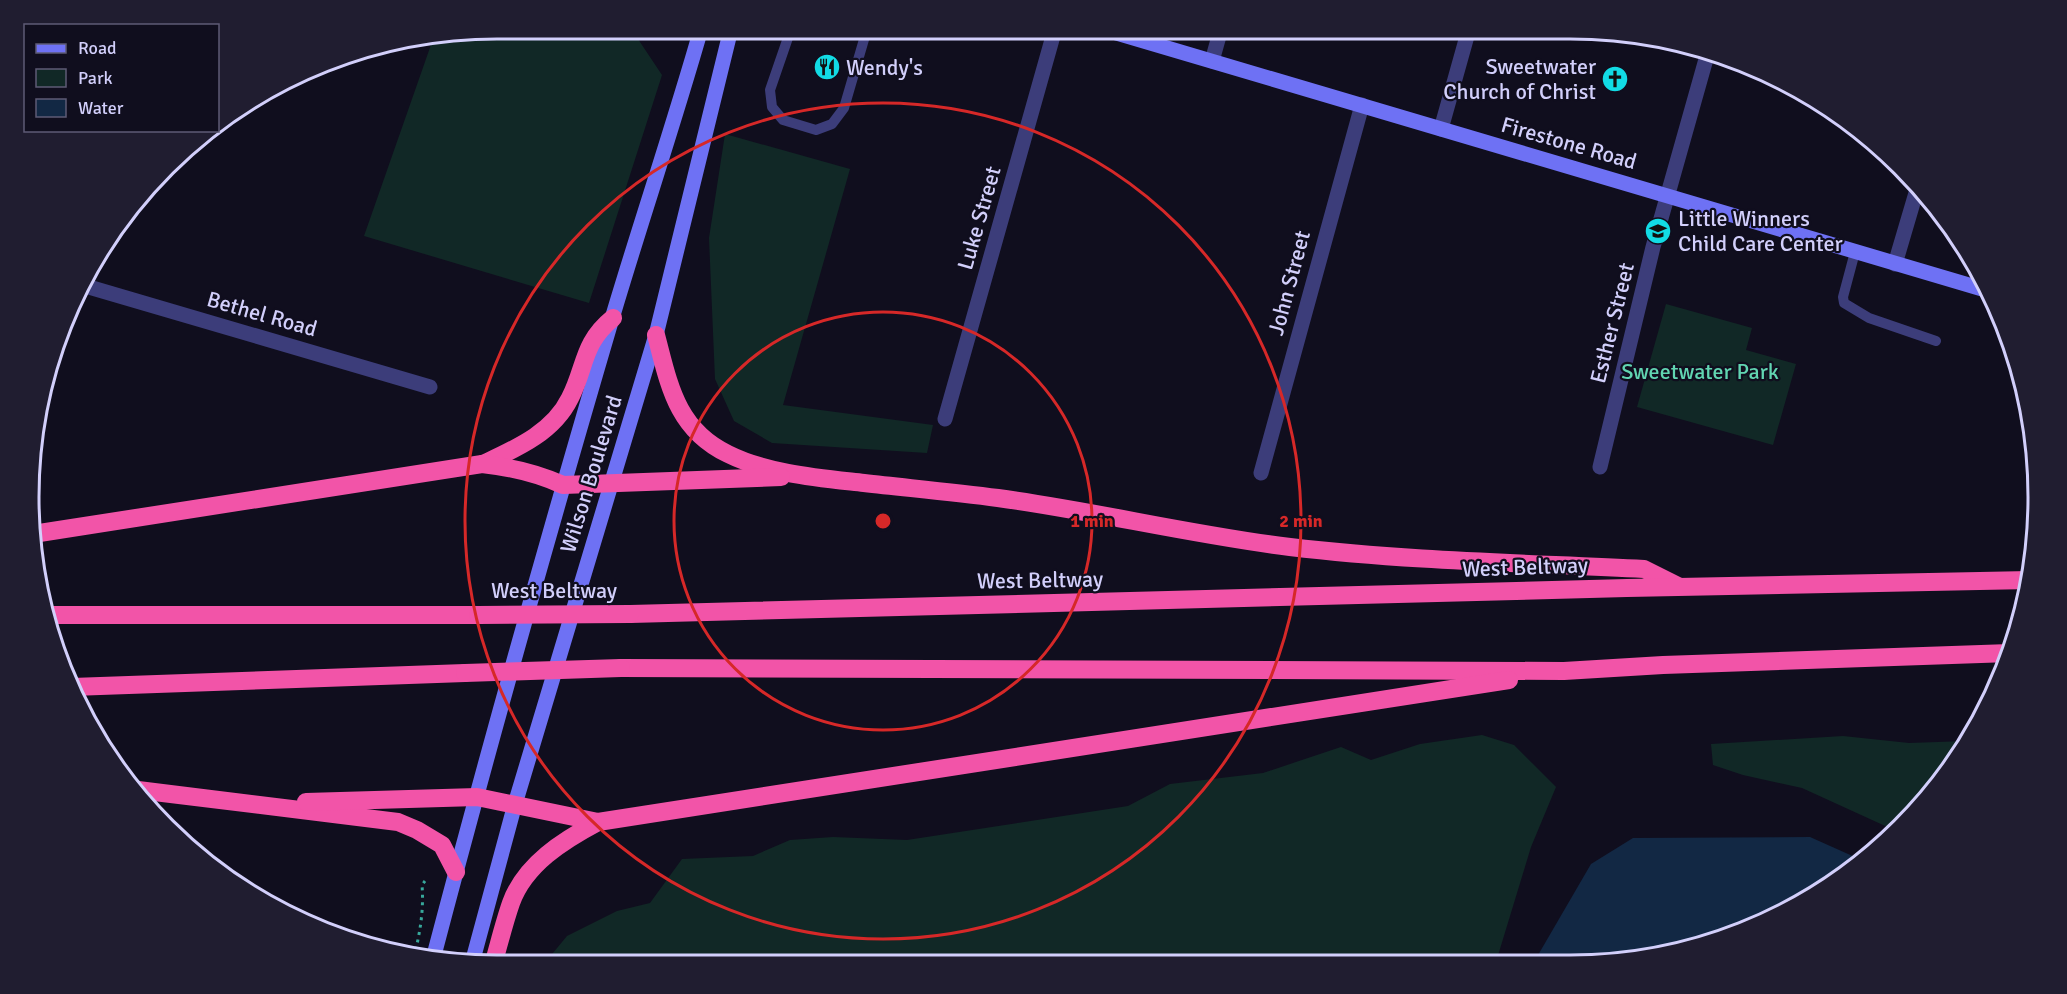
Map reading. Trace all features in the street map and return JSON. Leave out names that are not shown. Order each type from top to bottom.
[{"type":"highway","points":[[41,533],[482,464],[519,447],[545,429],[560,415],[570,399],[592,339],[601,327],[613,318]]},
{"type":"highway","points":[[656,335],[674,399],[687,421],[705,440],[727,454],[748,462],[807,476],[1001,498],[1290,547],[1391,556],[1644,570],[1679,587]]},
{"type":"highway","points":[[482,464],[506,467],[547,478],[563,485],[807,476]]},
{"type":"highway","name":"West Beltway","points":[[55,615],[630,614],[2020,580]]},
{"type":"highway","points":[[80,687],[621,668],[1564,671],[1663,665],[2000,653]]},
{"type":"highway","points":[[496,955],[512,900],[530,872],[566,839],[598,822],[1564,671]]},
{"type":"highway","points":[[146,791],[398,822],[442,845],[456,872]]},
{"type":"highway","points":[[262,805],[346,800],[477,797],[598,822]]},
{"type":"main road","name":"Wilson Boulevard","points":[[435,951],[563,485],[698,39]]},
{"type":"main road","name":"Wilson Boulevard","points":[[474,954],[515,804],[656,335],[728,39]]},
{"type":"main road","name":"Firestone Road","points":[[1139,39],[1978,288]]},
{"type":"street","name":"Luke Street","points":[[945,419],[1052,39]]},
{"type":"street","points":[[1212,61],[1218,39]]},
{"type":"street","points":[[1441,129],[1466,39]]},
{"type":"street","name":"Esther Street","points":[[1600,467],[1668,196],[1706,60]]},
{"type":"street","name":"John Street","points":[[1261,473],[1362,105]]},
{"type":"street","points":[[1896,264],[1915,196]]},
{"type":"street","name":"Bethel Road","points":[[90,287],[430,387]]},
{"type":"lane","points":[[787,39],[770,90],[772,107],[783,120],[816,130],[832,124],[844,108],[864,39]]},
{"type":"lane","points":[[1855,252],[1843,297],[1847,306],[1869,318],[1936,341]]},
{"type":"path","points":[[416,947],[424,901],[422,885],[425,881]]},
{"type":"green space","points":[[497,39],[638,39],[662,75],[589,303],[364,236],[431,44]]},
{"type":"green space","points":[[725,134],[850,169],[783,405],[933,425],[927,453],[772,443],[734,421],[715,379],[709,238]]},
{"type":"green space","name":"Sweetwater Park","points":[[1666,304],[1752,328],[1746,350],[1796,364],[1773,445],[1637,407]]},
{"type":"green space","points":[[1482,735],[1514,745],[1556,787],[1531,847],[1498,955],[551,955],[567,936],[617,911],[650,903],[682,859],[753,856],[790,840],[833,837],[907,840],[1128,806],[1170,784],[1263,773],[1341,747],[1371,760],[1420,744]]},
{"type":"green space","points":[[1843,736],[1909,743],[1957,741],[1933,776],[1887,827],[1802,788],[1743,775],[1713,765],[1711,744]]},
{"type":"water","points":[[1810,837],[1853,856],[1799,894],[1773,908],[1717,931],[1630,951],[1538,955],[1591,864],[1633,838]]},
{"type":"place","name":"Wendy's","points":[[827,67]]},
{"type":"place","name":"Sweetwater Church of Christ","points":[[1615,79]]},
{"type":"place","name":"Little Winners Child Care Center","points":[[1658,231]]}]
